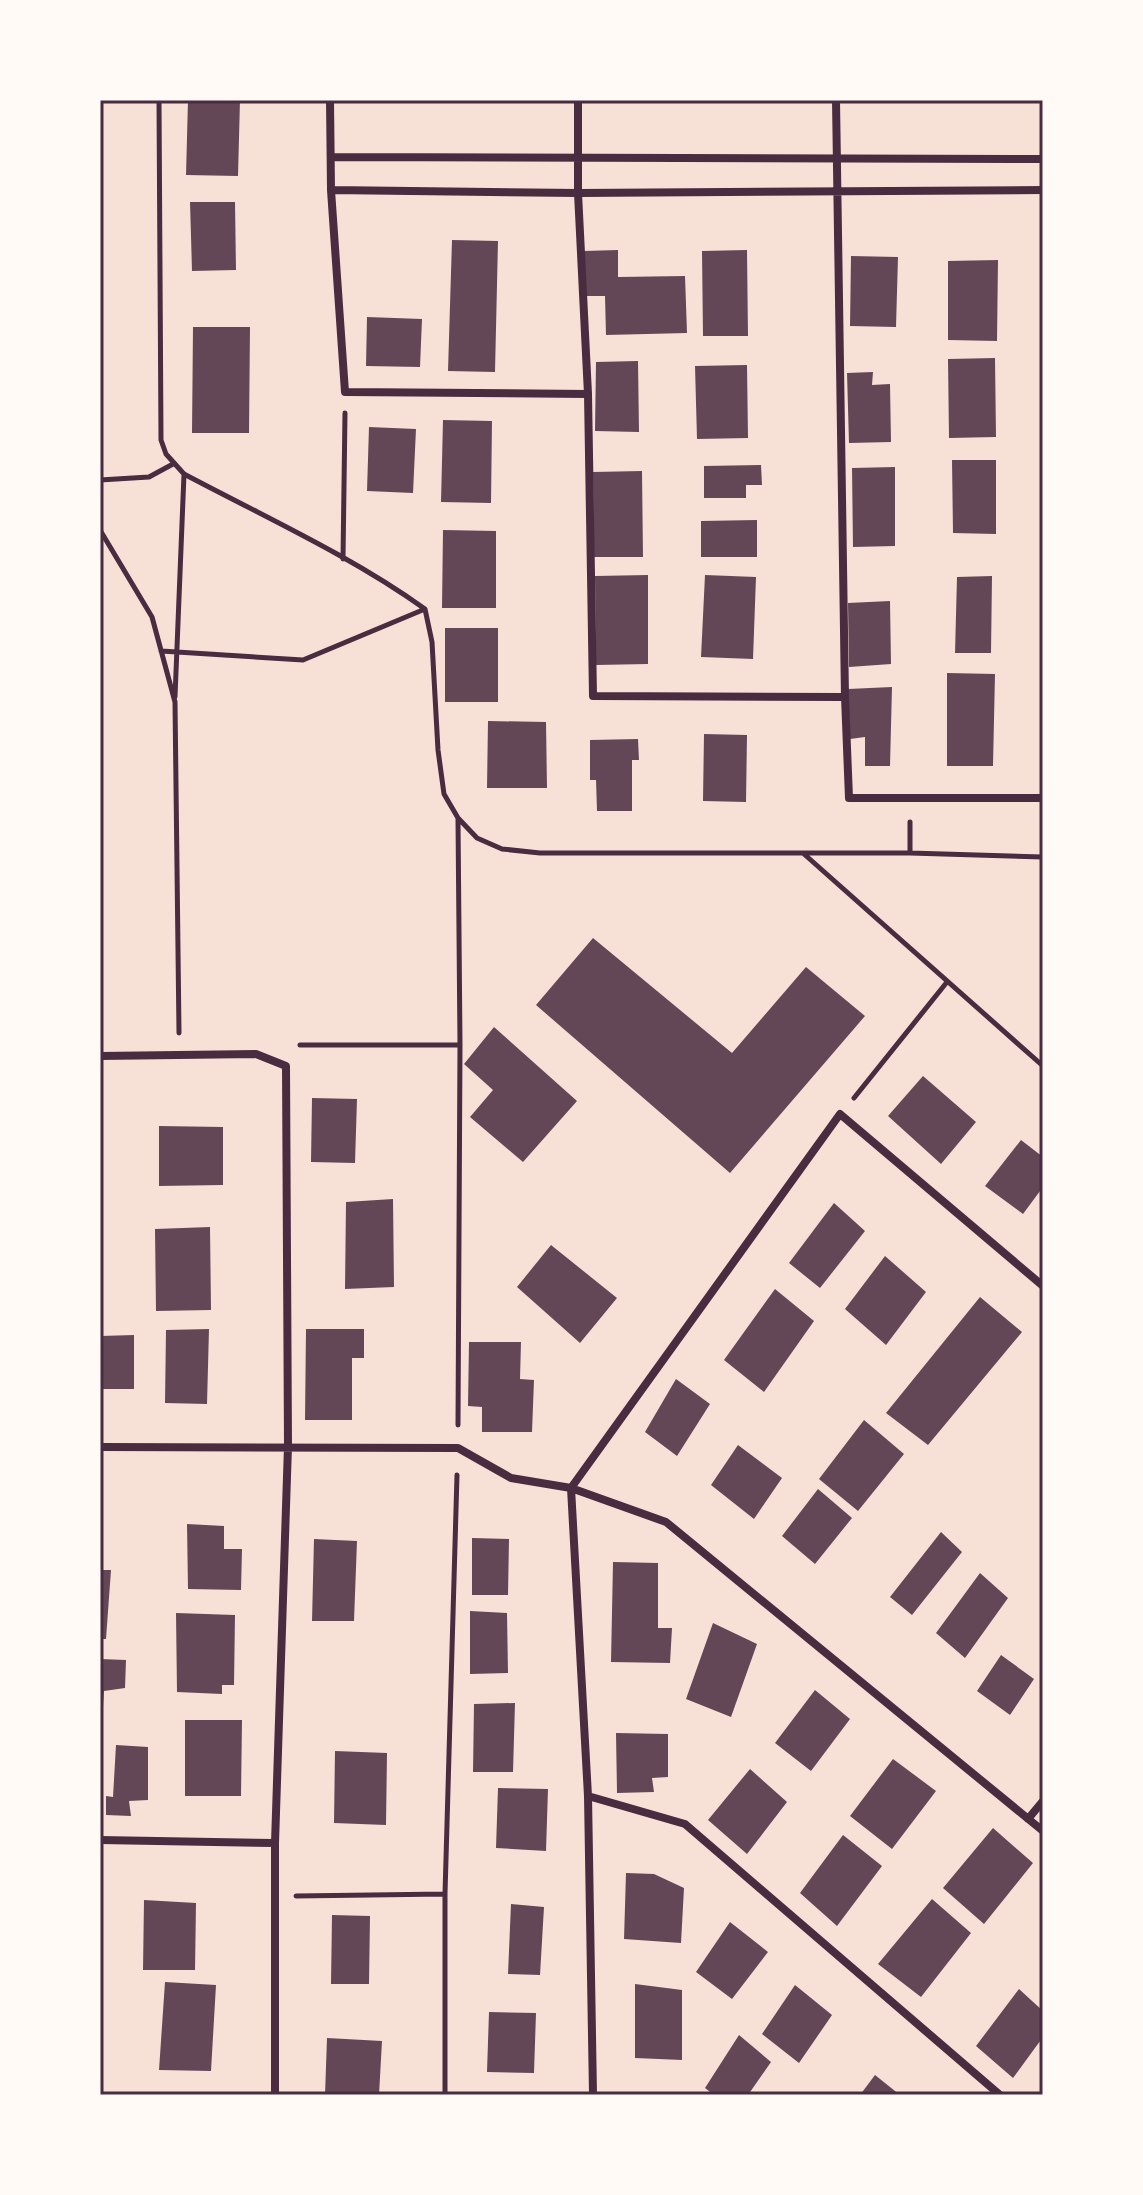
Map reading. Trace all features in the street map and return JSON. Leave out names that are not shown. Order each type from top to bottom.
[{"type":"street","points":[[330,100],[331,190],[345,392],[588,394]]},
{"type":"street","points":[[578,100],[578,193],[588,394],[593,696],[845,697]]},
{"type":"street","points":[[836,100],[835,190],[849,798],[1043,798]]},
{"type":"street","points":[[331,157],[1043,159]]},
{"type":"street","points":[[331,190],[578,193],[1043,190]]},
{"type":"street","points":[[100,1056],[256,1054],[286,1066],[288,1446],[275,1843],[275,2095]]},
{"type":"street","points":[[593,2095],[588,1796],[571,1488],[840,1114],[1043,1286]]},
{"type":"street","points":[[100,1447],[458,1448],[511,1478],[571,1488],[666,1522],[1043,1831]]},
{"type":"street","points":[[588,1796],[685,1824],[1000,2095]]},
{"type":"street","points":[[1028,1819],[1043,1801]]},
{"type":"street","points":[[100,1840],[275,1843]]},
{"type":"path","points":[[159,100],[161,440],[166,454],[184,474],[343,559],[425,609],[432,642],[438,750],[444,794],[458,818],[477,838],[502,849],[540,853],[910,853],[1043,857]]},
{"type":"path","points":[[343,559],[345,392]]},
{"type":"path","points":[[100,480],[149,477],[173,464]]},
{"type":"path","points":[[179,1054],[175,702],[184,474]]},
{"type":"path","points":[[100,530],[152,617],[175,702]]},
{"type":"path","points":[[161,651],[303,660],[425,609]]},
{"type":"path","points":[[803,853],[1043,1066]]},
{"type":"path","points":[[840,1114],[947,982]]},
{"type":"path","points":[[286,1066],[299,1045],[460,1045]]},
{"type":"path","points":[[275,1896],[445,1894]]},
{"type":"building","points":[[188,100],[240,100],[238,176],[186,175]]},
{"type":"building","points":[[190,202],[235,202],[236,270],[192,271]]},
{"type":"building","points":[[452,240],[498,241],[495,372],[448,371]]},
{"type":"building","points":[[618,250],[618,277],[685,276],[687,333],[606,335],[605,296],[586,296],[584,251]]},
{"type":"building","points":[[747,250],[748,336],[703,336],[702,251]]},
{"type":"building","points":[[851,256],[898,257],[896,327],[850,326]]},
{"type":"building","points":[[998,260],[997,341],[948,340],[948,261]]},
{"type":"building","points":[[367,317],[422,319],[420,367],[366,366]]},
{"type":"building","points":[[193,327],[250,327],[249,433],[192,433]]},
{"type":"building","points":[[995,358],[996,437],[949,438],[948,359]]},
{"type":"building","points":[[638,361],[639,432],[595,431],[596,362]]},
{"type":"building","points":[[747,365],[748,438],[697,439],[695,366]]},
{"type":"building","points":[[873,372],[872,385],[890,384],[891,442],[849,443],[847,373]]},
{"type":"building","points":[[443,420],[492,421],[491,503],[441,502]]},
{"type":"building","points":[[369,427],[416,429],[413,493],[367,491]]},
{"type":"building","points":[[952,460],[996,460],[996,534],[953,533]]},
{"type":"building","points":[[761,465],[762,485],[746,485],[746,498],[704,498],[704,466]]},
{"type":"building","points":[[895,467],[895,546],[853,547],[852,468]]},
{"type":"building","points":[[642,471],[643,557],[594,557],[593,472]]},
{"type":"building","points":[[757,520],[757,557],[701,557],[701,521]]},
{"type":"building","points":[[443,530],[496,531],[496,608],[442,608]]},
{"type":"building","points":[[648,575],[648,664],[596,665],[595,576]]},
{"type":"building","points":[[705,575],[756,577],[753,659],[701,657]]},
{"type":"building","points":[[992,576],[991,653],[955,653],[957,577]]},
{"type":"building","points":[[890,601],[891,664],[849,667],[848,603]]},
{"type":"building","points":[[445,628],[498,628],[498,702],[445,702]]},
{"type":"building","points":[[947,673],[995,674],[993,766],[947,766]]},
{"type":"building","points":[[892,687],[890,766],[865,766],[865,737],[850,739],[848,689]]},
{"type":"building","points":[[488,721],[546,722],[547,788],[487,788]]},
{"type":"building","points":[[704,734],[747,735],[746,802],[703,801]]},
{"type":"building","points":[[638,739],[639,760],[632,760],[632,811],[597,811],[596,780],[590,780],[590,740]]},
{"type":"building","points":[[593,938],[732,1053],[806,967],[865,1016],[730,1173],[536,1005]]},
{"type":"building","points":[[494,1027],[577,1101],[523,1162],[470,1117],[493,1090],[464,1064]]},
{"type":"building","points":[[923,1076],[976,1122],[941,1164],[888,1116]]},
{"type":"building","points":[[312,1098],[357,1099],[355,1163],[311,1162]]},
{"type":"building","points":[[159,1126],[223,1127],[223,1185],[159,1186]]},
{"type":"building","points":[[1021,1140],[1043,1157],[1043,1187],[1023,1214],[985,1186]]},
{"type":"building","points":[[393,1199],[394,1287],[345,1289],[346,1202]]},
{"type":"building","points":[[834,1203],[865,1231],[820,1288],[789,1263]]},
{"type":"building","points":[[210,1227],[211,1310],[156,1311],[155,1229]]},
{"type":"building","points":[[551,1245],[617,1298],[580,1343],[517,1287]]},
{"type":"building","points":[[885,1256],[926,1292],[886,1345],[845,1309]]},
{"type":"building","points":[[775,1289],[814,1321],[764,1392],[724,1360]]},
{"type":"building","points":[[980,1297],[1022,1332],[928,1445],[886,1413]]},
{"type":"building","points":[[209,1329],[207,1404],[165,1403],[166,1330]]},
{"type":"building","points":[[306,1329],[364,1329],[364,1358],[352,1358],[352,1420],[305,1420]]},
{"type":"building","points":[[134,1335],[134,1389],[100,1389],[100,1336]]},
{"type":"building","points":[[469,1342],[521,1342],[520,1379],[534,1380],[532,1432],[482,1432],[482,1407],[468,1406]]},
{"type":"building","points":[[676,1379],[710,1404],[677,1456],[645,1432]]},
{"type":"building","points":[[864,1420],[904,1454],[858,1511],[819,1479]]},
{"type":"building","points":[[738,1445],[782,1478],[754,1519],[711,1485]]},
{"type":"building","points":[[818,1489],[852,1518],[815,1564],[782,1536]]},
{"type":"building","points":[[187,1524],[224,1526],[224,1549],[242,1549],[241,1590],[188,1589]]},
{"type":"building","points":[[941,1532],[962,1552],[912,1615],[890,1597]]},
{"type":"building","points":[[472,1538],[509,1539],[508,1595],[472,1595]]},
{"type":"building","points":[[314,1539],[357,1541],[354,1621],[312,1621]]},
{"type":"building","points":[[613,1562],[658,1563],[658,1628],[672,1628],[670,1663],[611,1662]]},
{"type":"building","points":[[100,1570],[111,1570],[106,1639],[100,1639]]},
{"type":"building","points":[[980,1573],[1008,1598],[965,1658],[936,1633]]},
{"type":"building","points":[[470,1611],[507,1613],[508,1673],[470,1674]]},
{"type":"building","points":[[176,1613],[235,1615],[234,1685],[222,1685],[222,1694],[177,1692]]},
{"type":"building","points":[[713,1623],[757,1644],[731,1717],[686,1699]]},
{"type":"building","points":[[1001,1655],[1034,1679],[1010,1715],[977,1691]]},
{"type":"building","points":[[100,1659],[126,1660],[125,1688],[104,1691],[102,1722],[100,1722]]},
{"type":"building","points":[[815,1690],[850,1719],[811,1771],[775,1743]]},
{"type":"building","points":[[515,1703],[513,1772],[473,1772],[474,1704]]},
{"type":"building","points":[[185,1720],[242,1720],[241,1796],[185,1796]]},
{"type":"building","points":[[616,1733],[668,1734],[668,1777],[652,1778],[654,1792],[617,1793]]},
{"type":"building","points":[[116,1745],[148,1747],[148,1800],[129,1801],[131,1816],[106,1815],[106,1796],[113,1797]]},
{"type":"building","points":[[335,1751],[387,1753],[386,1825],[334,1823]]},
{"type":"building","points":[[893,1759],[936,1791],[892,1849],[850,1816]]},
{"type":"building","points":[[750,1769],[787,1802],[747,1854],[708,1820]]},
{"type":"building","points":[[498,1788],[548,1789],[546,1851],[496,1848]]},
{"type":"building","points":[[993,1828],[1033,1863],[984,1924],[943,1888]]},
{"type":"building","points":[[843,1835],[882,1866],[837,1926],[800,1893]]},
{"type":"building","points":[[626,1873],[654,1874],[684,1888],[681,1943],[624,1939]]},
{"type":"building","points":[[932,1899],[971,1933],[921,1997],[878,1964]]},
{"type":"building","points":[[144,1900],[196,1903],[195,1970],[143,1970]]},
{"type":"building","points":[[511,1904],[544,1907],[540,1975],[508,1974]]},
{"type":"building","points":[[332,1915],[370,1916],[369,1984],[331,1984]]},
{"type":"building","points":[[730,1922],[768,1952],[732,1999],[696,1972]]},
{"type":"building","points":[[165,1982],[216,1985],[211,2071],[159,2070]]},
{"type":"building","points":[[635,1984],[682,1990],[682,2060],[635,2058]]},
{"type":"building","points":[[795,1985],[832,2015],[799,2063],[762,2034]]},
{"type":"building","points":[[1019,1989],[1043,2011],[1043,2037],[1013,2078],[976,2046]]},
{"type":"building","points":[[489,2012],[536,2013],[534,2073],[487,2072]]},
{"type":"building","points":[[739,2035],[771,2062],[748,2095],[714,2095],[705,2088]]},
{"type":"building","points":[[327,2038],[382,2041],[379,2095],[325,2095]]},
{"type":"building","points":[[875,2075],[900,2095],[860,2095]]}]
